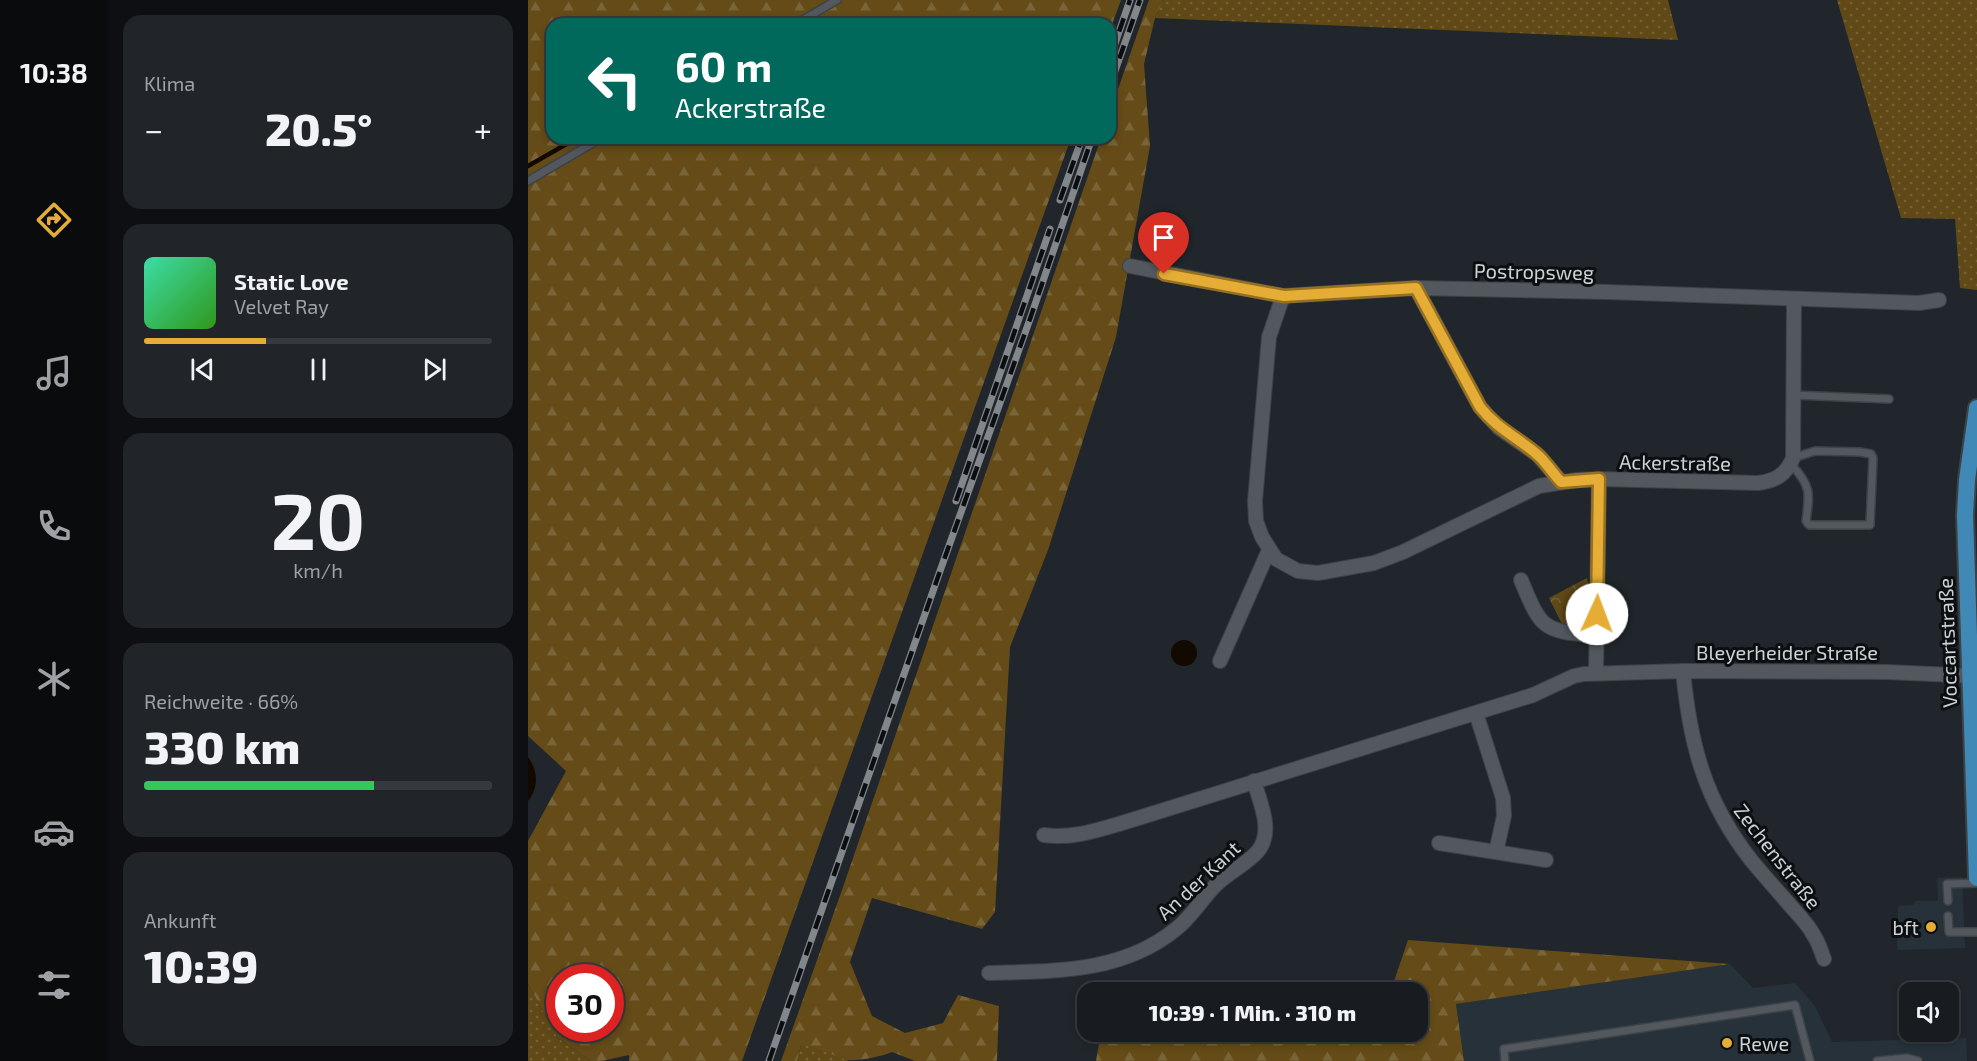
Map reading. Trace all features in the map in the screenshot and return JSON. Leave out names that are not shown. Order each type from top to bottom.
[{"type":"main road","name":"Voccartstraße","points":[[1977,408],[1967,480],[1965,515],[1973,676],[1977,878]]},
{"type":"street","name":"Postropsweg","points":[[1130,266],[1284,296],[1416,288],[1919,303],[1939,300]]},
{"type":"street","points":[[1416,288],[1480,407],[1498,428],[1538,455],[1561,482]]},
{"type":"street","name":"Ackerstraße","points":[[1284,296],[1269,337],[1255,501],[1256,521],[1269,550],[1285,565],[1298,571],[1318,573],[1374,562],[1403,552],[1539,486],[1599,479],[1758,483],[1778,478],[1792,461]]},
{"type":"street","points":[[1792,461],[1794,300]]},
{"type":"street","points":[[1044,835],[1074,836],[1119,824],[1533,695],[1574,676],[1596,673],[1599,479]]},
{"type":"street","points":[[1220,661],[1269,550]]},
{"type":"street","points":[[1521,580],[1530,603],[1548,627],[1555,631],[1596,636]]},
{"type":"street","name":"Zechenstraße","points":[[1683,671],[1696,752],[1717,809],[1747,855],[1813,932],[1824,959]]},
{"type":"street","name":"Bleyerheider Straße","points":[[1596,673],[1886,672],[1973,676]]},
{"type":"street","points":[[1476,713],[1503,798],[1503,816],[1496,852]]},
{"type":"street","name":"An der Kant","points":[[989,973],[1062,970],[1109,963],[1143,950],[1172,932],[1219,882],[1258,851],[1266,837],[1266,827],[1254,781]]},
{"type":"street","points":[[1439,843],[1545,860]]},
{"type":"lane","points":[[806,18],[837,0]]},
{"type":"lane","points":[[528,182],[592,144]]},
{"type":"lane","points":[[1793,395],[1889,399]]},
{"type":"lane","points":[[1815,451],[1871,454],[1873,458],[1870,525],[1809,525],[1806,521],[1809,489],[1792,461],[1815,451]]},
{"type":"lane","points":[[1948,901],[1947,884],[1977,883]]},
{"type":"lane","points":[[1948,916],[1949,932],[1977,932]]},
{"type":"lane","points":[[1505,1061],[1504,1049],[1795,1005],[1810,1061]]},
{"type":"lane","points":[[1877,1061],[1908,1058],[1918,1061]]},
{"type":"shaded area","points":[[1184,640],[1193,644],[1197,653],[1193,662],[1184,666],[1175,662],[1171,653],[1175,644]]},
{"type":"shaded area","points":[[528,757],[534,767],[536,779],[532,796],[528,801]]},
{"type":"shaded area","name":"bft","points":[[1962,877],[1965,948],[1897,950],[1898,906],[1914,905],[1915,901],[1938,901],[1937,878]]},
{"type":"shaded area","points":[[1730,964],[1753,988],[1795,983],[1815,1006],[1832,1042],[1899,1040],[1899,1042],[1959,1042],[1959,1038],[1966,1038],[1967,1061],[1464,1061],[1456,1004]]},
{"type":"green space","points":[[528,0],[1121,0],[1114,18],[546,18],[546,144],[1069,144],[742,1061],[629,1061],[629,1055],[591,1061],[564,1042],[624,1042],[624,964],[546,964],[546,1016],[528,984],[528,841],[566,771],[528,736]]},
{"type":"green space","points":[[1149,0],[1163,0],[1155,18],[1144,64],[1150,146],[1116,337],[1048,550],[1010,647],[995,912],[982,929],[872,898],[850,962],[872,1016],[905,1033],[943,1023],[958,995],[999,1006],[997,1061],[915,1061],[892,1052],[870,1058],[846,1060],[819,1049],[801,1045],[797,1061],[781,1061],[1099,144],[1116,144],[1116,95]]},
{"type":"green space","points":[[1163,0],[1668,0],[1678,40],[1155,18]]},
{"type":"green space","points":[[1837,0],[1977,0],[1977,290],[1960,288],[1955,219],[1901,218]]},
{"type":"green space","points":[[1587,578],[1589,585],[1584,625],[1580,628],[1563,626],[1549,598]]},
{"type":"green space","points":[[1408,940],[1730,964],[1456,1004],[1464,1061],[1096,1061],[1099,1042],[1428,1042],[1428,982],[1394,982]]},
{"type":"green space","points":[[528,984],[546,1016],[546,1042],[564,1042],[591,1061],[528,1061]]},
{"type":"green space","points":[[801,1045],[812,1045],[849,1061],[797,1061]]},
{"type":"waterway","points":[[528,166],[566,144]]},
{"type":"railway","points":[[1116,41],[1130,0]]},
{"type":"railway","points":[[1116,68],[1140,0]]},
{"type":"railway","points":[[1060,200],[1080,144]]},
{"type":"railway","points":[[769,1061],[1090,144]]},
{"type":"railway","points":[[956,501],[1050,229]]},
{"type":"place","name":"bft","points":[[1931,927]]},
{"type":"place","name":"Rewe","points":[[1727,1043]]},
{"type":"route","points":[[1164,274],[1284,296],[1416,288],[1488,418],[1498,428],[1538,455],[1561,482],[1599,479],[1597,614]]}]
